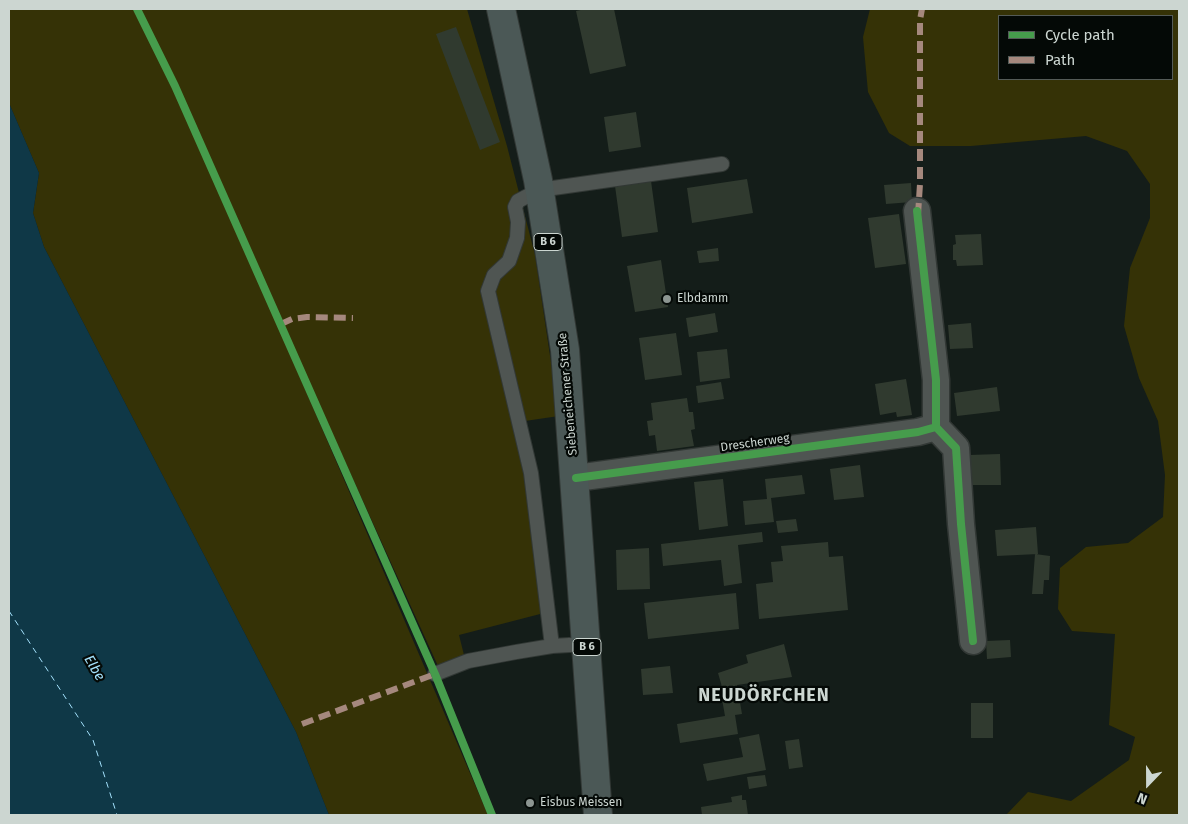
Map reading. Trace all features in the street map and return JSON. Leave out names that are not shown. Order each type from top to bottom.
[{"type":"main road","name":"Siebeneichener Straße","points":[[501,9],[539,190],[565,350],[576,478],[598,815]]},
{"type":"street","points":[[918,211],[936,380],[936,427],[956,448],[961,524],[973,641]]},
{"type":"street","name":"Drescherweg","points":[[576,478],[918,432],[936,427]]},
{"type":"lane","points":[[552,646],[531,473],[488,291],[494,275],[509,261],[518,238],[518,222],[515,207],[518,201],[539,190],[722,164]]},
{"type":"lane","points":[[435,674],[468,661],[552,646],[587,644]]},
{"type":"shaded area","points":[[9,9],[467,9],[507,146],[535,255],[559,416],[525,421],[515,387],[504,390],[526,474],[544,613],[459,635],[464,655],[438,666],[190,121],[488,815],[329,815],[296,732],[44,247],[33,213],[39,173],[9,103]]},
{"type":"shaded area","points":[[870,9],[1179,9],[1179,815],[1006,815],[1028,792],[1071,801],[1129,760],[1135,737],[1109,725],[1115,634],[1072,631],[1058,609],[1060,568],[1086,547],[1128,543],[1163,517],[1165,475],[1158,421],[1139,378],[1124,326],[1130,268],[1150,218],[1150,184],[1127,151],[1086,136],[971,146],[910,146],[889,133],[868,92],[863,37]]},
{"type":"water","name":"Elbe","points":[[9,103],[39,173],[33,213],[44,247],[296,732],[329,815],[9,815]]},
{"type":"building","points":[[585,9],[614,9],[626,66],[590,74],[576,11]]},
{"type":"building","points":[[456,27],[500,142],[480,150],[436,34]]},
{"type":"building","points":[[636,112],[641,147],[609,152],[604,117]]},
{"type":"building","points":[[747,179],[753,213],[692,223],[687,188]]},
{"type":"building","points":[[651,181],[658,232],[622,237],[615,186]]},
{"type":"building","points":[[911,183],[912,202],[886,204],[884,185]]},
{"type":"building","points":[[899,214],[906,264],[875,268],[868,218]]},
{"type":"building","points":[[981,234],[983,265],[957,266],[956,260],[953,260],[953,245],[956,244],[955,235]]},
{"type":"building","points":[[718,248],[719,261],[699,263],[697,251]]},
{"type":"building","points":[[661,260],[668,307],[635,312],[627,266]]},
{"type":"building","points":[[715,313],[718,332],[689,337],[686,318]]},
{"type":"building","points":[[971,323],[973,348],[950,349],[948,325]]},
{"type":"building","points":[[676,333],[682,375],[645,380],[639,338]]},
{"type":"building","points":[[727,349],[730,378],[700,382],[697,352]]},
{"type":"building","points":[[906,379],[912,415],[897,417],[896,412],[880,415],[875,384]]},
{"type":"building","points":[[721,382],[724,399],[698,403],[696,386]]},
{"type":"building","points":[[997,387],[1000,411],[957,416],[954,393]]},
{"type":"building","points":[[687,398],[689,412],[693,412],[695,429],[691,430],[694,446],[657,451],[655,435],[649,436],[647,421],[653,420],[651,403]]},
{"type":"building","points":[[1000,454],[1001,485],[969,485],[969,455]]},
{"type":"building","points":[[860,465],[864,497],[834,500],[830,469]]},
{"type":"building","points":[[802,475],[805,494],[771,498],[774,522],[745,525],[743,501],[767,499],[765,479]]},
{"type":"building","points":[[723,479],[728,526],[699,530],[694,482]]},
{"type":"building","points":[[796,519],[798,531],[778,533],[776,521]]},
{"type":"building","points":[[1036,527],[1038,554],[997,556],[995,530]]},
{"type":"building","points":[[762,532],[763,542],[738,545],[742,583],[724,586],[721,560],[663,566],[661,544]]},
{"type":"building","points":[[828,542],[829,557],[843,556],[848,610],[759,619],[756,584],[773,582],[771,562],[783,561],[781,546]]},
{"type":"building","points":[[649,548],[650,589],[617,590],[616,550]]},
{"type":"building","points":[[1035,554],[1050,556],[1049,580],[1044,580],[1043,594],[1032,594]]},
{"type":"building","points":[[736,593],[739,629],[648,639],[644,603]]},
{"type":"building","points":[[1010,640],[1011,657],[987,659],[986,641]]},
{"type":"building","points":[[784,644],[792,677],[737,685],[742,714],[735,715],[738,734],[680,743],[677,724],[725,716],[720,688],[722,687],[718,673],[748,663],[746,655]]},
{"type":"building","points":[[670,666],[673,693],[643,695],[641,669]]},
{"type":"building","points":[[971,703],[993,703],[993,738],[971,738]]},
{"type":"building","points":[[759,734],[766,770],[707,781],[703,764],[743,757],[739,738]]},
{"type":"building","points":[[799,739],[803,767],[789,769],[785,741]]},
{"type":"building","points":[[765,775],[767,786],[749,789],[747,777]]},
{"type":"building","points":[[742,795],[742,800],[746,800],[748,815],[702,815],[701,807],[732,802],[731,797]]},
{"type":"ferry route","points":[[9,611],[93,740],[117,815]]},
{"type":"marked path","points":[[918,215],[920,184],[920,20],[922,9]]},
{"type":"marked path","points":[[281,324],[292,319],[307,317],[353,318]]},
{"type":"marked path","points":[[302,724],[435,674]]},
{"type":"cycle path","points":[[137,9],[175,86],[435,674],[492,815]]},
{"type":"cycle path","points":[[917,211],[936,380],[936,427],[956,448],[961,524],[973,641]]},
{"type":"cycle path","points":[[576,478],[918,432],[936,427]]},
{"type":"place","name":"Elbdamm","points":[[667,299]]},
{"type":"place","name":"Eisbus Meissen","points":[[530,803]]},
{"type":"district","name":"NEUDÖRFCHEN","points":[[764,696]]}]
